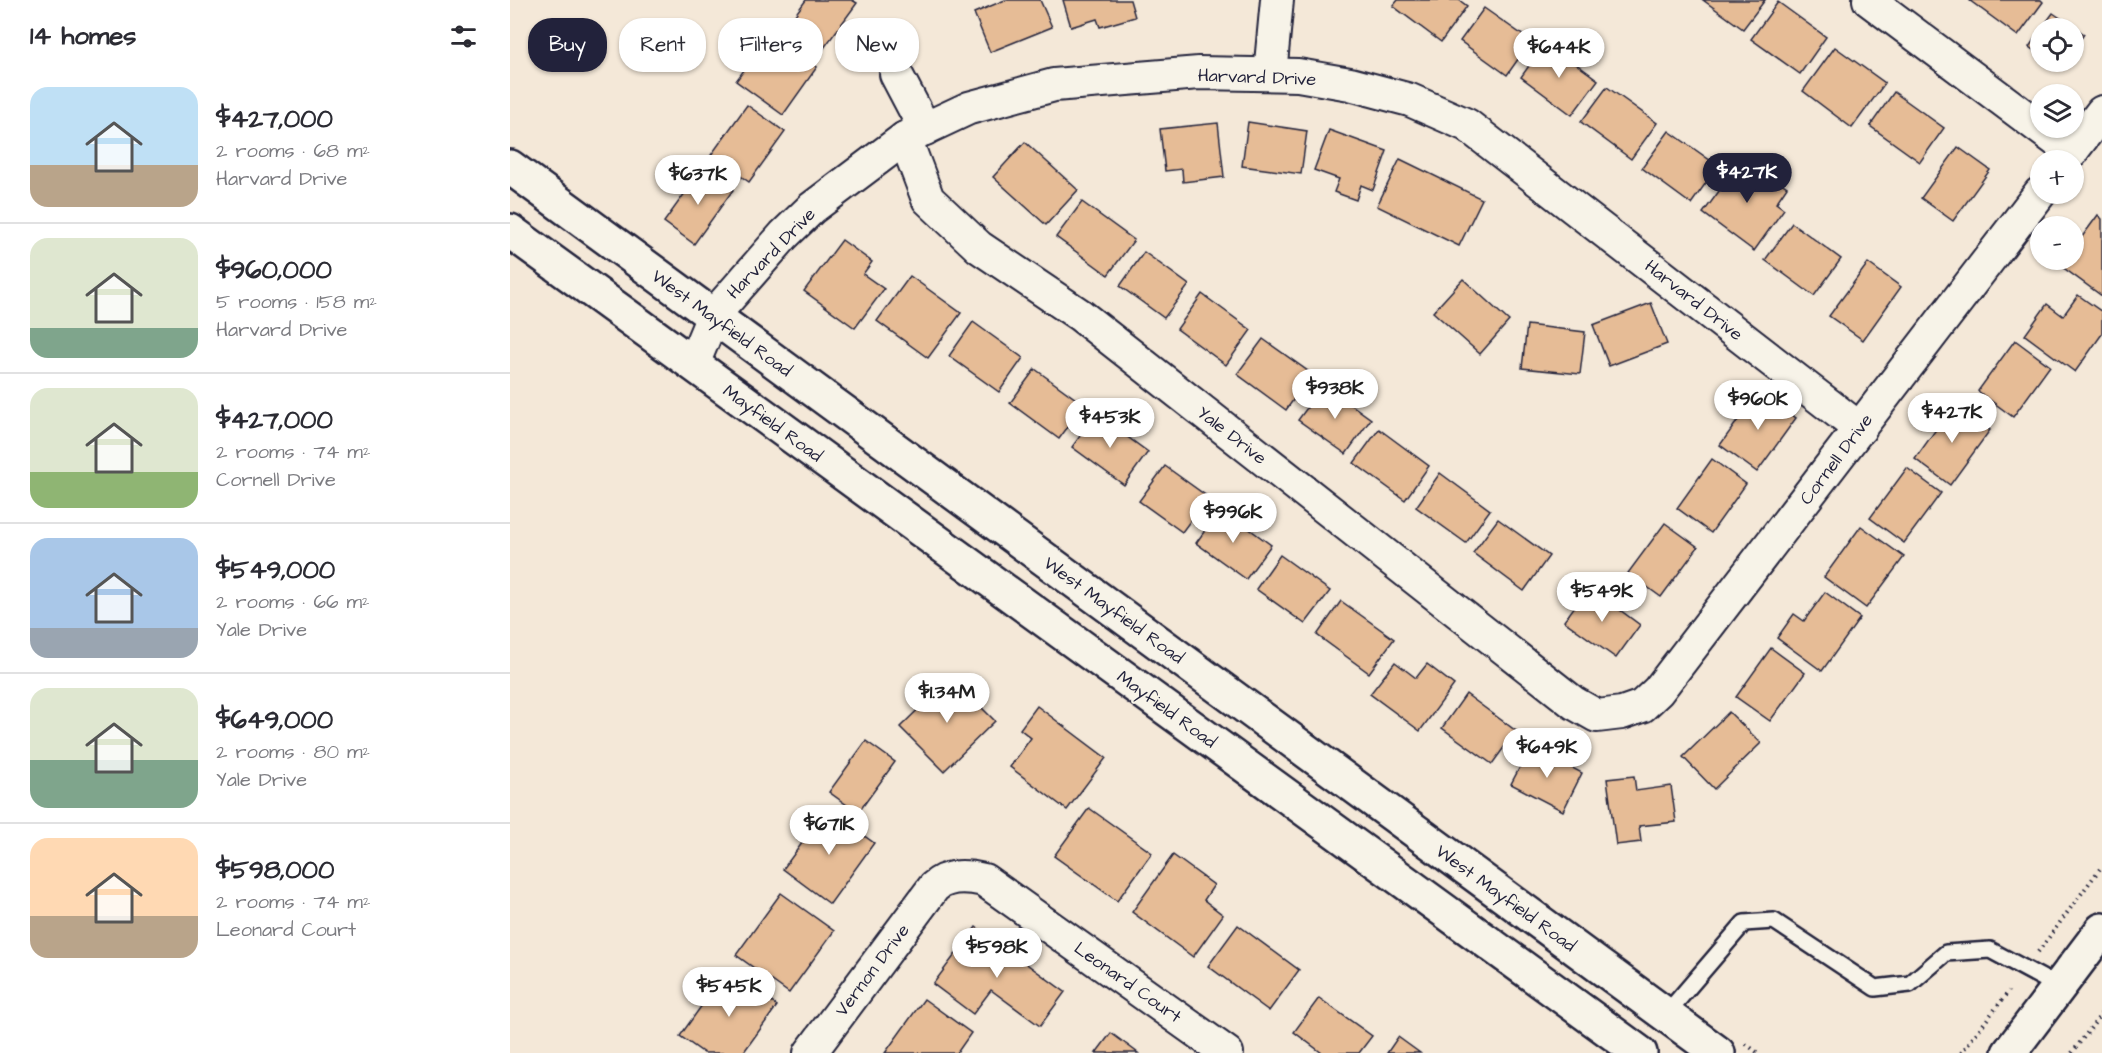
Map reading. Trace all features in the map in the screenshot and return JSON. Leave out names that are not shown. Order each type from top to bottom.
[{"type":"main road","name":"West Mayfield Road","points":[[510,167],[1718,1053]]},
{"type":"main road","points":[[510,231],[693,364]]},
{"type":"main road","name":"Mayfield Road","points":[[693,364],[1640,1053]]},
{"type":"main road","points":[[2009,1053],[2102,930]]},
{"type":"street","points":[[1270,74],[1277,0]]},
{"type":"street","points":[[1869,0],[2060,150]]},
{"type":"street","name":"Harvard Drive","points":[[693,364],[713,316],[784,235],[812,208],[915,134],[969,108],[1054,85],[1199,73],[1298,75],[1350,84],[1410,100],[1467,124],[1860,429]]},
{"type":"street","name":"Yale Drive","points":[[896,74],[915,134],[928,199],[979,247],[1080,315],[1574,704],[1597,716],[1622,713]]},
{"type":"street","points":[[2073,150],[2102,112]]},
{"type":"street","name":"Cornell Drive","points":[[1622,713],[1642,706],[1658,692],[2032,204]]},
{"type":"street","name":"Leonard Court","points":[[934,887],[940,882],[965,876],[984,880],[1227,1053]]},
{"type":"street","name":"Vernon Drive","points":[[810,1053],[934,887]]},
{"type":"lane","points":[[1666,1014],[1744,923],[1774,921],[1875,988],[1910,984],[1946,953],[1990,950],[2059,987]]},
{"type":"path","points":[[2036,955],[2102,866]]},
{"type":"path","points":[[1961,1053],[2009,991]]},
{"type":"path","points":[[2072,1053],[2102,1013]]},
{"type":"building","points":[[806,0],[852,0],[857,3],[846,18],[835,18],[835,33],[823,49],[823,18],[793,18]]},
{"type":"building","points":[[1005,0],[1040,0],[1052,27],[990,52],[974,13]]},
{"type":"building","points":[[1063,0],[1130,0],[1135,17],[1100,27],[1097,19],[1071,27]]},
{"type":"building","points":[[1398,0],[1459,0],[1467,6],[1441,42],[1393,6]]},
{"type":"building","points":[[1703,0],[1765,0],[1743,29]]},
{"type":"building","points":[[1969,0],[2041,0],[2043,2],[2018,36]]},
{"type":"building","points":[[1778,2],[1826,37],[1800,74],[1751,39]]},
{"type":"building","points":[[1484,8],[1531,41],[1507,75],[1460,41]]},
{"type":"building","points":[[2053,13],[2060,18],[2049,18]]},
{"type":"building","points":[[1546,42],[1598,80],[1572,115],[1521,77]]},
{"type":"building","points":[[1835,47],[1885,83],[1852,128],[1803,91]]},
{"type":"building","points":[[743,72],[813,72],[783,115],[736,81]]},
{"type":"building","points":[[1607,87],[1657,123],[1631,159],[1581,122]]},
{"type":"building","points":[[1894,92],[1944,128],[1920,162],[1870,126]]},
{"type":"building","points":[[747,105],[785,132],[749,182],[711,155]]},
{"type":"building","points":[[1248,122],[1307,131],[1301,174],[1242,166]]},
{"type":"building","points":[[1218,123],[1224,177],[1183,182],[1182,169],[1165,171],[1160,129]]},
{"type":"building","points":[[1329,130],[1387,151],[1373,190],[1361,185],[1356,200],[1334,192],[1339,179],[1314,170]]},
{"type":"building","points":[[1669,131],[1718,166],[1691,204],[1642,168]]},
{"type":"building","points":[[1025,142],[1078,190],[1046,225],[993,177]]},
{"type":"building","points":[[1958,147],[1990,170],[1953,221],[1921,198]]},
{"type":"building","points":[[1744,157],[1787,187],[1776,203],[1784,209],[1754,251],[1703,213]]},
{"type":"building","points":[[1400,159],[1482,199],[1459,246],[1377,206]]},
{"type":"building","points":[[703,168],[733,190],[694,244],[664,222]]},
{"type":"building","points":[[1082,202],[1134,240],[1108,275],[1056,237]]},
{"type":"building","points":[[2098,215],[2102,219],[2102,296],[2066,270],[2084,270],[2084,234]]},
{"type":"building","points":[[1792,223],[1841,259],[1814,296],[1765,260]]},
{"type":"building","points":[[842,240],[872,262],[863,274],[884,289],[855,328],[804,291]]},
{"type":"building","points":[[1144,252],[1189,285],[1164,318],[1120,286]]},
{"type":"building","points":[[1868,263],[1901,287],[1863,340],[1829,316]]},
{"type":"building","points":[[910,276],[961,313],[928,358],[877,321]]},
{"type":"building","points":[[1463,279],[1509,321],[1480,354],[1433,312]]},
{"type":"building","points":[[1202,294],[1251,330],[1226,365],[1177,329]]},
{"type":"building","points":[[2078,295],[2102,312],[2102,334],[2075,372],[2025,335],[2047,304],[2063,316]]},
{"type":"building","points":[[1651,303],[1667,344],[1609,366],[1593,325]]},
{"type":"building","points":[[973,322],[1023,358],[999,392],[949,356]]},
{"type":"building","points":[[1527,325],[1585,332],[1580,374],[1522,368]]},
{"type":"building","points":[[1263,339],[1312,374],[1286,410],[1237,374]]},
{"type":"building","points":[[2015,340],[2050,366],[2013,417],[1978,391]]},
{"type":"building","points":[[1035,369],[1084,405],[1059,439],[1010,403]]},
{"type":"building","points":[[1324,385],[1371,419],[1346,454],[1298,420]]},
{"type":"building","points":[[1759,391],[1796,418],[1757,472],[1720,445]]},
{"type":"building","points":[[1954,404],[1990,430],[1950,485],[1915,459]]},
{"type":"building","points":[[1096,414],[1148,452],[1124,485],[1072,447]]},
{"type":"building","points":[[1379,429],[1429,466],[1405,500],[1354,463]]},
{"type":"building","points":[[1712,459],[1746,484],[1711,533],[1677,508]]},
{"type":"building","points":[[1165,466],[1208,497],[1182,532],[1139,501]]},
{"type":"building","points":[[1907,468],[1941,493],[1904,543],[1870,518]]},
{"type":"building","points":[[1440,473],[1490,510],[1466,543],[1416,507]]},
{"type":"building","points":[[1221,508],[1271,545],[1246,579],[1196,543]]},
{"type":"building","points":[[1498,519],[1549,556],[1524,591],[1473,553]]},
{"type":"building","points":[[1665,523],[1698,547],[1661,597],[1628,573]]},
{"type":"building","points":[[1861,526],[1904,557],[1866,608],[1824,577]]},
{"type":"building","points":[[1280,555],[1330,591],[1305,624],[1256,589]]},
{"type":"building","points":[[1589,587],[1640,625],[1616,658],[1564,621]]},
{"type":"building","points":[[1825,592],[1860,618],[1822,671],[1777,638],[1794,614],[1804,621]]},
{"type":"building","points":[[1341,601],[1394,639],[1369,673],[1317,635]]},
{"type":"building","points":[[1771,648],[1805,673],[1770,721],[1736,697]]},
{"type":"building","points":[[1395,662],[1416,678],[1427,664],[1454,685],[1420,731],[1370,694]]},
{"type":"building","points":[[951,677],[995,721],[944,771],[900,727]]},
{"type":"building","points":[[1466,694],[1516,731],[1492,764],[1442,728]]},
{"type":"building","points":[[1037,706],[1106,758],[1067,810],[1010,767],[1031,738],[1020,729]]},
{"type":"building","points":[[1729,712],[1761,743],[1714,789],[1683,757]]},
{"type":"building","points":[[866,741],[895,762],[858,813],[829,792]]},
{"type":"building","points":[[1531,746],[1582,773],[1563,811],[1511,784]]},
{"type":"building","points":[[1634,776],[1636,791],[1671,786],[1676,822],[1639,826],[1641,842],[1616,845],[1607,779]]},
{"type":"building","points":[[1089,808],[1152,853],[1117,901],[1054,856]]},
{"type":"building","points":[[827,809],[874,843],[830,904],[783,869]]},
{"type":"building","points":[[1173,855],[1214,885],[1204,900],[1223,915],[1193,957],[1132,912]]},
{"type":"building","points":[[781,893],[834,931],[789,993],[736,955]]},
{"type":"building","points":[[1238,925],[1299,970],[1269,1011],[1208,966]]},
{"type":"building","points":[[976,927],[1065,992],[1040,1026],[991,990],[973,1014],[933,984]]},
{"type":"building","points":[[727,970],[777,1006],[743,1053],[704,1053],[680,1036]]},
{"type":"building","points":[[1319,998],[1372,1036],[1359,1053],[1322,1053],[1294,1032]]},
{"type":"building","points":[[924,999],[971,1033],[957,1053],[885,1053]]},
{"type":"building","points":[[1111,1033],[1138,1053],[1096,1053]]},
{"type":"building","points":[[1398,1037],[1420,1053],[1387,1053]]}]
